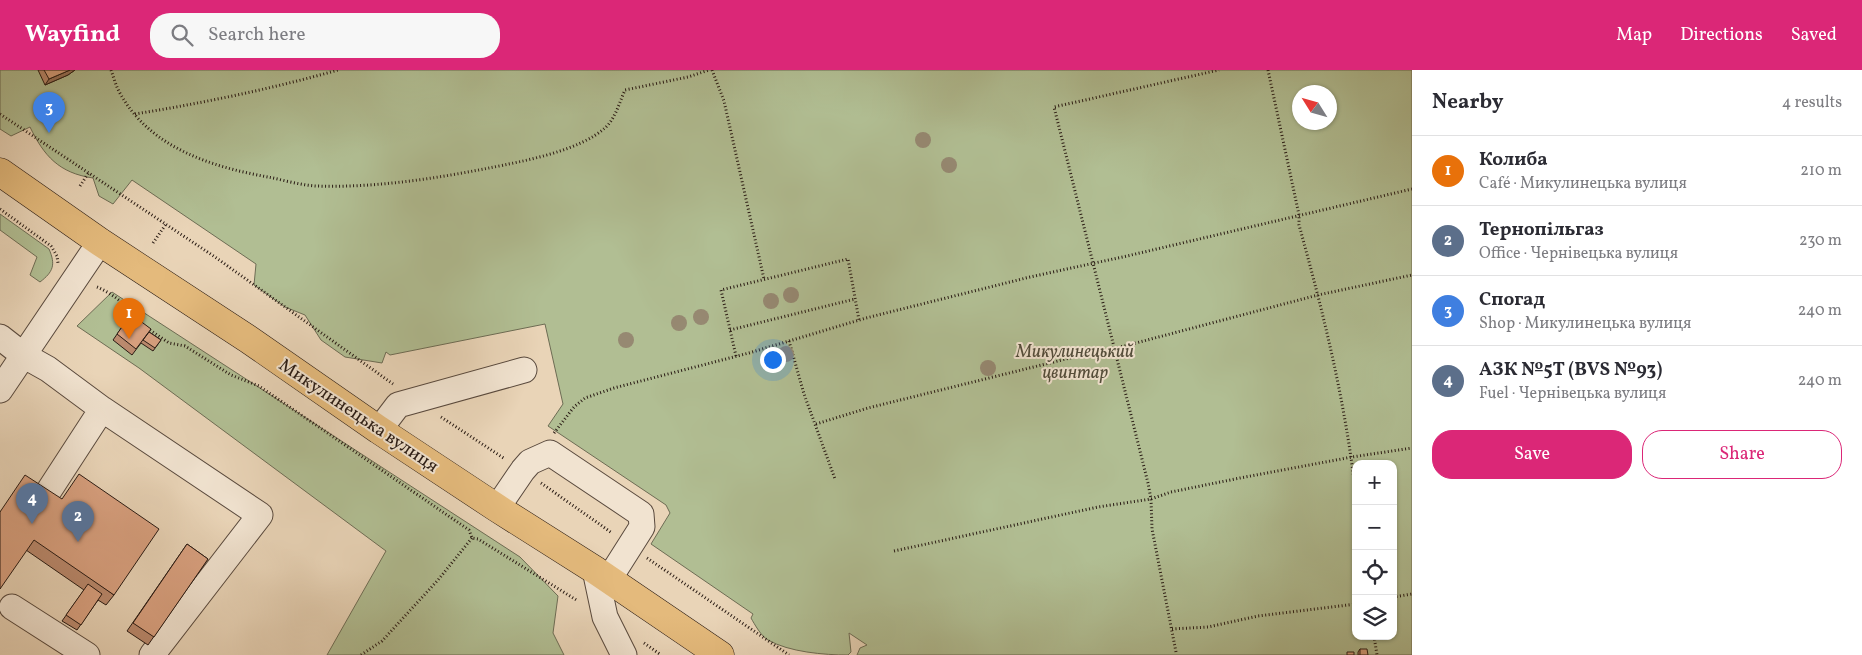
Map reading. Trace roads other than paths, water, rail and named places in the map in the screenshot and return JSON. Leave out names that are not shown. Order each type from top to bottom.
[{"type":"main road","name":"Микулинецька вулиця","points":[[0,172],[100,242],[248,339],[379,430],[602,574],[720,655]]},
{"type":"street","points":[[0,390],[100,242]]},
{"type":"street","points":[[0,337],[23,355],[48,369],[102,409],[260,516],[152,655]]},
{"type":"street","points":[[379,430],[398,404],[524,370]]},
{"type":"street","points":[[50,489],[102,409]]},
{"type":"street","points":[[498,508],[530,462],[550,453],[641,514],[642,527],[602,574],[605,617],[633,648]]},
{"type":"street","points":[[12,607],[87,655]]},
{"type":"place","name":"Спогад","points":[[49,133]]},
{"type":"place","name":"Колиба","points":[[129,339]]},
{"type":"place","name":"АЗК №5Т (BVS №93)","points":[[32,524]]},
{"type":"place","name":"Тернопільгаз","points":[[78,542]]},
{"type":"park label","name":"Микулинецький цвинтар","points":[[1075,361]]}]
